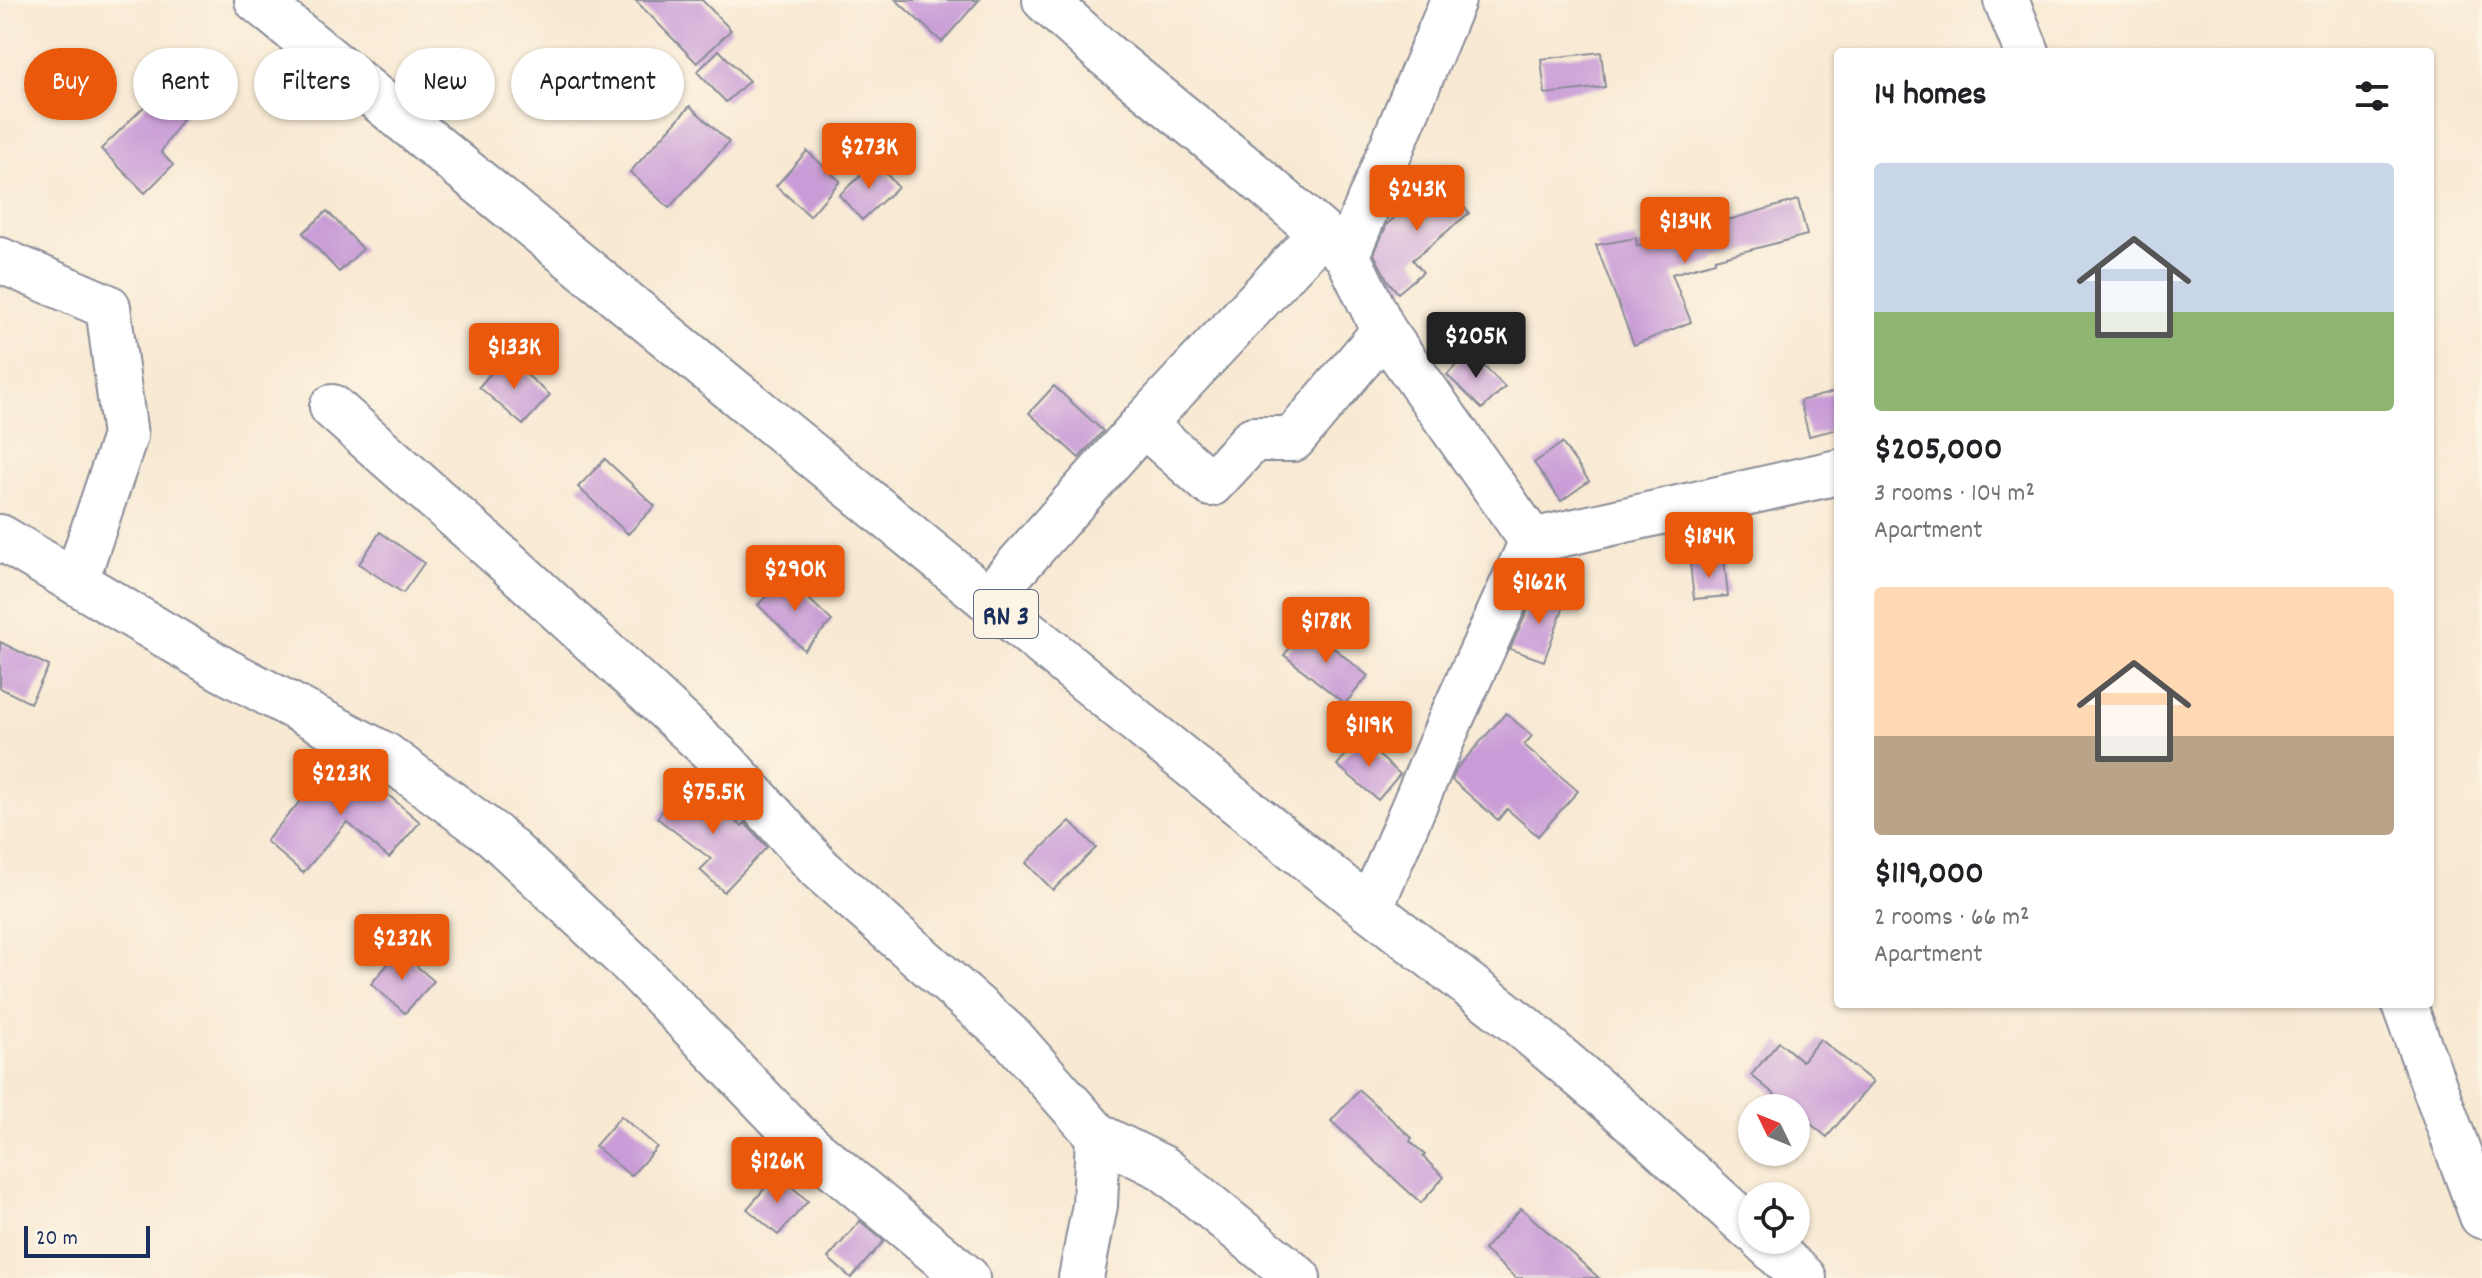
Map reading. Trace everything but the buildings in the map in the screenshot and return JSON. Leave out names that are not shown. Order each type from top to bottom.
[{"type":"main road","name":"RN 3","points":[[257,0],[1370,909],[1523,1027],[1625,1114],[1773,1257]]},
{"type":"main road","points":[[1045,0],[1105,54],[1334,244],[1384,331],[1532,541]]},
{"type":"main road","points":[[988,599],[1143,424],[1334,244],[1453,0]]},
{"type":"main road","points":[[2006,0],[2025,48]]},
{"type":"main road","points":[[0,260],[108,307],[125,436],[76,581]]},
{"type":"main road","points":[[1143,424],[1211,484],[1253,439],[1293,439],[1384,331]]},
{"type":"main road","points":[[332,407],[507,562],[726,764],[820,869],[1013,1039],[1098,1136],[1163,1168],[1298,1278]]},
{"type":"main road","points":[[1532,541],[1834,473]]},
{"type":"main road","points":[[0,537],[224,670],[385,755],[494,835],[632,964],[796,1135],[967,1278]]},
{"type":"main road","points":[[1370,909],[1451,719],[1532,541]]},
{"type":"main road","points":[[2405,1008],[2482,1216]]},
{"type":"main road","points":[[1081,1278],[1095,1205],[1098,1136]]}]
